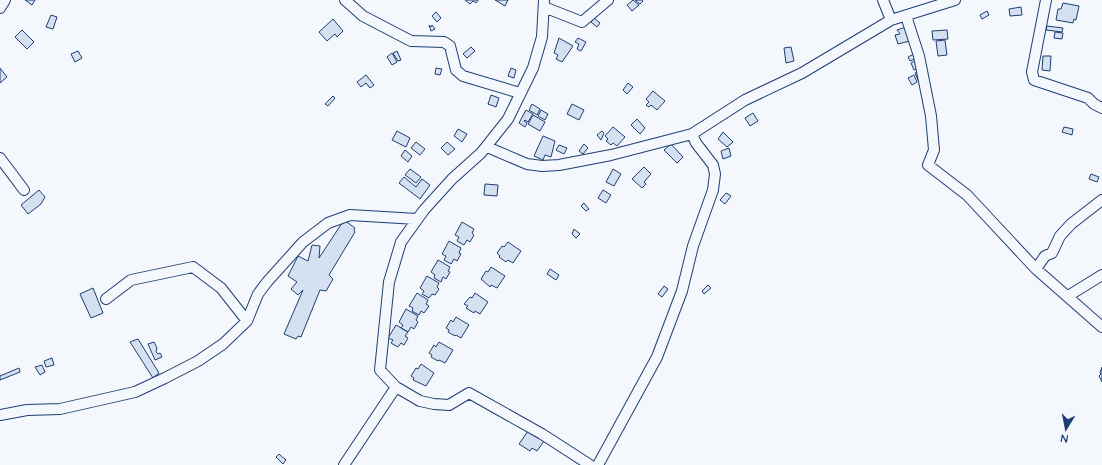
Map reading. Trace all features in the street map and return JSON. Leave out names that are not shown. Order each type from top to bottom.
[{"type":"street","points":[[0,8],[5,0]]},
{"type":"street","points":[[345,0],[363,16],[411,41],[444,42],[450,46],[456,70],[463,76],[520,93]]},
{"type":"street","points":[[590,465],[542,434],[469,393],[449,405],[420,401],[396,387],[380,370],[389,282],[402,242],[417,219],[452,179],[487,147],[508,119],[533,68],[542,37],[544,4],[582,22],[608,0]]},
{"type":"street","points":[[883,0],[891,20]]},
{"type":"street","points":[[487,147],[527,164],[559,165],[611,155],[692,134],[745,100],[802,74],[891,20],[955,0]]},
{"type":"street","points":[[1046,0],[1032,72],[1034,80],[1088,98],[1094,104],[1102,108]]},
{"type":"street","points":[[906,16],[919,56],[932,116],[934,150],[928,165],[967,195],[1036,269],[1102,327]]},
{"type":"street","points":[[598,465],[657,357],[682,291],[693,246],[713,190],[715,174],[713,165],[696,143],[692,134]]},
{"type":"street","points":[[0,158],[24,190]]},
{"type":"street","points":[[1036,269],[1045,256],[1052,253],[1060,236],[1071,224],[1094,208],[1102,200]]},
{"type":"street","points":[[0,415],[27,410],[60,409],[135,392],[198,361],[223,344],[247,321],[258,294],[267,282],[304,242],[328,222],[350,215],[417,219]]},
{"type":"street","points":[[106,299],[131,280],[194,267],[221,288],[247,321]]},
{"type":"street","points":[[1068,296],[1102,275]]},
{"type":"street","points":[[344,465],[396,387]]},
{"type":"building","points":[[25,0],[35,0],[32,5]]},
{"type":"building","points":[[465,0],[478,0],[476,3],[473,1],[470,4]]},
{"type":"building","points":[[495,0],[508,0],[505,6]]},
{"type":"building","points":[[633,0],[639,5],[632,11],[627,5]]},
{"type":"building","points":[[635,0],[642,0],[643,1],[640,4]]},
{"type":"building","points":[[1063,3],[1079,6],[1076,20],[1074,19],[1073,23],[1056,20],[1058,9],[1061,9]]},
{"type":"building","points":[[1021,7],[1022,15],[1010,16],[1009,9]]},
{"type":"building","points":[[987,11],[989,15],[982,19],[980,15]]},
{"type":"building","points":[[436,12],[441,18],[437,22],[432,16]]},
{"type":"building","points":[[51,15],[57,17],[53,29],[46,27]]},
{"type":"building","points":[[594,18],[600,23],[597,27],[591,22]]},
{"type":"building","points":[[333,19],[343,31],[337,37],[335,34],[327,41],[319,32]]},
{"type":"building","points":[[429,25],[431,27],[432,25],[435,29],[431,31]]},
{"type":"building","points":[[1047,26],[1063,28],[1062,32],[1046,30]]},
{"type":"building","points":[[906,27],[910,41],[898,44],[895,35],[900,34],[897,30]]},
{"type":"building","points":[[22,30],[34,42],[27,49],[15,37]]},
{"type":"building","points":[[947,30],[948,39],[933,40],[932,31]]},
{"type":"building","points":[[1055,32],[1063,33],[1062,39],[1054,38]]},
{"type":"building","points":[[559,38],[573,46],[562,62],[556,59],[558,55],[554,53]]},
{"type":"building","points":[[578,38],[586,42],[581,51],[577,49],[579,44],[575,42]]},
{"type":"building","points":[[945,40],[947,55],[938,56],[936,41]]},
{"type":"building","points":[[471,47],[475,51],[467,58],[463,54]]},
{"type":"building","points":[[791,47],[794,61],[786,63],[784,48]]},
{"type":"building","points":[[78,51],[82,58],[75,62],[71,54]]},
{"type":"building","points":[[397,51],[401,60],[398,61],[393,53]]},
{"type":"building","points":[[392,53],[397,62],[392,65],[387,57]]},
{"type":"building","points":[[914,54],[917,58],[910,61],[908,57]]},
{"type":"building","points":[[1043,56],[1051,56],[1050,71],[1042,70]]},
{"type":"building","points":[[917,60],[920,68],[914,70],[911,63]]},
{"type":"building","points":[[0,68],[7,77],[0,83]]},
{"type":"building","points":[[436,68],[442,69],[440,75],[435,74]]},
{"type":"building","points":[[511,68],[516,70],[514,78],[508,76]]},
{"type":"building","points":[[919,71],[923,81],[919,82],[915,73]]},
{"type":"building","points":[[366,75],[374,85],[370,88],[366,83],[361,87],[357,82]]},
{"type":"building","points":[[914,75],[917,82],[912,85],[908,78]]},
{"type":"building","points":[[628,83],[633,87],[627,94],[623,90]]},
{"type":"building","points":[[653,91],[665,101],[657,110],[651,105],[649,107],[646,105],[649,102],[646,99]]},
{"type":"building","points":[[491,95],[499,98],[496,107],[488,104]]},
{"type":"building","points":[[333,96],[335,98],[328,106],[325,104]]},
{"type":"building","points":[[532,104],[540,109],[537,115],[529,110]]},
{"type":"building","points":[[572,104],[584,110],[579,120],[567,114]]},
{"type":"building","points":[[526,110],[533,114],[528,122],[525,120],[524,121],[527,123],[525,127],[519,123]]},
{"type":"building","points":[[541,110],[548,114],[545,120],[538,116]]},
{"type":"building","points":[[753,113],[758,121],[750,126],[745,118]]},
{"type":"building","points":[[533,115],[545,122],[540,131],[528,124]]},
{"type":"building","points":[[637,119],[645,128],[640,134],[631,125]]},
{"type":"building","points":[[613,127],[625,137],[617,146],[613,143],[611,145],[606,141],[608,139],[605,136]]},
{"type":"building","points":[[1064,127],[1073,129],[1072,135],[1062,132]]},
{"type":"building","points":[[458,129],[467,134],[462,142],[454,136]]},
{"type":"building","points":[[397,131],[410,138],[406,147],[392,140]]},
{"type":"building","points":[[602,131],[604,133],[601,140],[597,135]]},
{"type":"building","points":[[723,132],[733,142],[727,147],[718,139]]},
{"type":"building","points":[[543,136],[555,141],[551,157],[545,155],[543,160],[534,156]]},
{"type":"building","points":[[416,142],[425,149],[420,155],[411,148]]},
{"type":"building","points":[[447,142],[455,149],[448,155],[441,148]]},
{"type":"building","points":[[584,144],[588,148],[583,154],[579,151]]},
{"type":"building","points":[[671,144],[683,157],[677,163],[664,150]]},
{"type":"building","points":[[559,145],[567,148],[564,154],[556,150]]},
{"type":"building","points":[[729,148],[731,156],[723,159],[721,151]]},
{"type":"building","points":[[405,150],[412,156],[408,162],[401,156]]},
{"type":"building","points":[[644,167],[651,174],[644,182],[646,184],[642,188],[632,179]]},
{"type":"building","points":[[410,169],[421,177],[416,183],[405,175]]},
{"type":"building","points":[[613,169],[621,174],[614,186],[606,182]]},
{"type":"building","points":[[1091,174],[1099,177],[1097,182],[1089,179]]},
{"type":"building","points":[[404,177],[416,187],[422,179],[430,185],[420,199],[399,183]]},
{"type":"building","points":[[485,184],[498,185],[497,196],[484,195]]},
{"type":"building","points":[[39,190],[45,197],[41,204],[28,214],[21,205]]},
{"type":"building","points":[[603,190],[611,195],[606,203],[598,198]]},
{"type":"building","points":[[726,193],[731,196],[725,204],[720,200]]},
{"type":"building","points":[[584,203],[589,209],[586,211],[581,206]]},
{"type":"building","points":[[344,220],[355,228],[355,232],[329,275],[333,279],[326,291],[320,290],[301,337],[298,336],[296,339],[284,334],[303,290],[298,295],[291,289],[297,282],[288,276],[298,256],[308,261],[312,245],[320,246],[319,258]]},
{"type":"building","points":[[462,222],[474,229],[472,233],[474,235],[470,242],[467,240],[464,245],[457,241],[459,237],[455,235]]},
{"type":"building","points":[[574,229],[580,234],[576,238],[572,234]]},
{"type":"building","points":[[449,241],[461,248],[459,253],[461,254],[457,261],[454,259],[451,264],[444,260],[446,256],[442,254]]},
{"type":"building","points":[[508,242],[521,251],[513,263],[508,260],[506,262],[499,257],[500,256],[497,253],[502,246],[504,247]]},
{"type":"building","points":[[438,260],[450,267],[448,271],[450,272],[446,279],[443,277],[441,282],[434,278],[435,275],[431,272]]},
{"type":"building","points":[[491,267],[505,276],[497,288],[491,285],[490,287],[481,279],[486,271],[488,272]]},
{"type":"building","points":[[550,269],[559,275],[556,280],[547,274]]},
{"type":"building","points":[[427,276],[439,283],[437,287],[439,289],[435,295],[432,294],[429,298],[422,294],[424,291],[420,288]]},
{"type":"building","points":[[708,285],[711,288],[704,294],[702,291]]},
{"type":"building","points":[[664,286],[668,289],[662,297],[658,294]]},
{"type":"building","points":[[93,288],[103,313],[91,318],[80,294]]},
{"type":"building","points":[[417,293],[428,300],[426,304],[429,306],[424,313],[421,311],[419,315],[412,311],[413,308],[409,306]]},
{"type":"building","points":[[475,293],[488,302],[480,314],[475,311],[474,313],[466,308],[468,306],[464,304],[470,297],[472,298]]},
{"type":"building","points":[[406,309],[418,316],[416,320],[418,322],[414,329],[411,327],[408,332],[401,328],[403,325],[399,322]]},
{"type":"building","points":[[456,317],[469,325],[461,338],[448,332],[449,330],[446,328],[451,320],[453,322]]},
{"type":"building","points":[[396,325],[408,332],[405,336],[408,338],[404,345],[401,343],[398,347],[391,343],[393,340],[388,338]]},
{"type":"building","points":[[138,339],[159,373],[153,378],[130,342]]},
{"type":"building","points":[[154,342],[157,348],[156,352],[158,354],[160,353],[162,357],[155,360],[148,344]]},
{"type":"building","points":[[439,342],[453,350],[445,363],[431,357],[432,355],[429,353],[434,345],[436,347]]},
{"type":"building","points":[[52,358],[54,365],[46,367],[44,361]]},
{"type":"building","points":[[421,364],[434,373],[426,386],[413,380],[414,378],[411,376],[416,368],[418,369]]},
{"type":"building","points":[[42,365],[45,372],[40,375],[35,367]]},
{"type":"building","points":[[1102,367],[1102,382],[1099,376],[1101,374]]},
{"type":"building","points":[[19,368],[20,372],[0,380],[0,376]]},
{"type":"building","points":[[528,431],[544,441],[537,451],[532,448],[530,451],[519,444]]},
{"type":"building","points":[[279,454],[286,460],[283,464],[276,457]]}]
